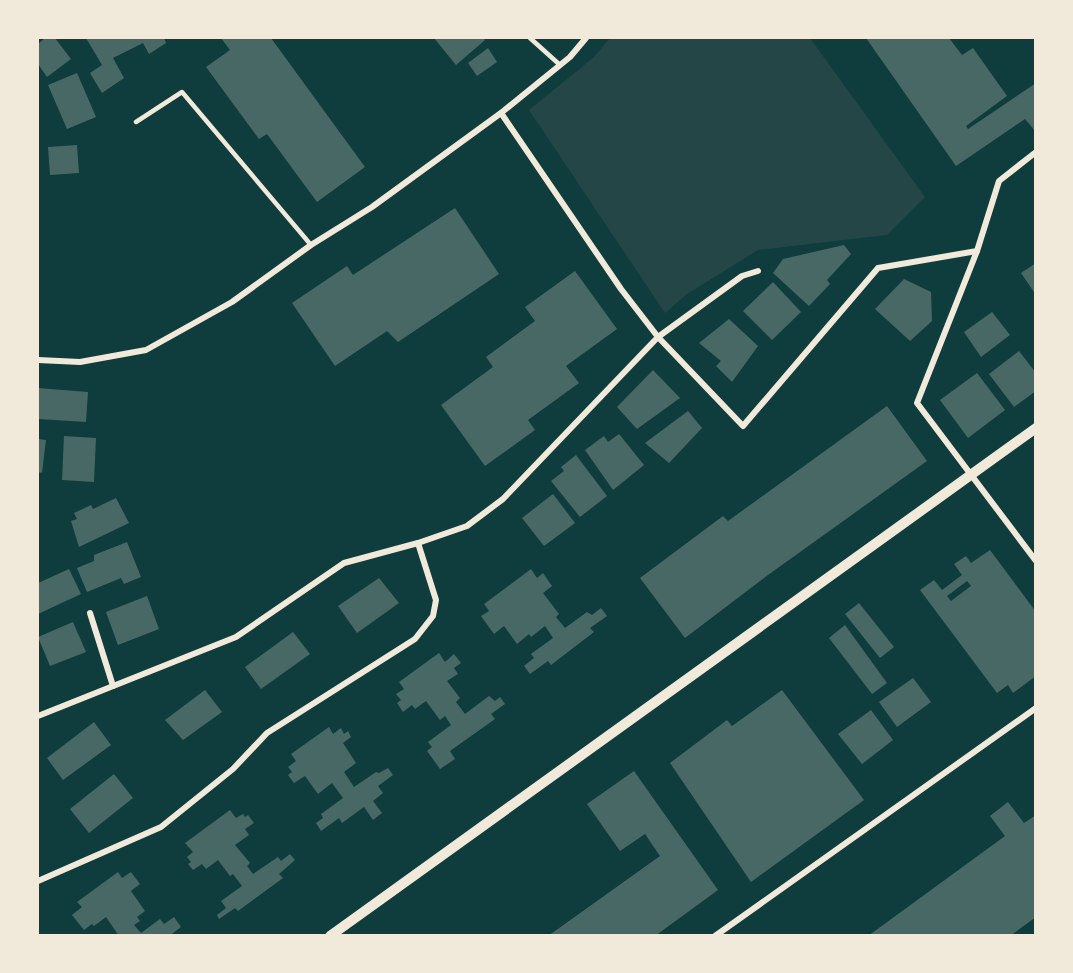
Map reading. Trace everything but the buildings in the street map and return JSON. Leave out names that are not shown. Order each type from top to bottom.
[{"type":"street","points":[[38,360],[80,362],[146,350],[232,302],[311,245],[372,207],[501,113],[570,57],[586,38]]},
{"type":"street","points":[[501,113],[621,289],[658,337],[743,426],[878,268],[977,251]]},
{"type":"street","points":[[1035,152],[999,181],[977,251],[917,403],[1035,561]]},
{"type":"street","points":[[38,716],[236,637],[344,563],[418,543],[467,526],[503,499],[658,337],[742,276],[758,271]]},
{"type":"street","points":[[330,936],[1035,428]]},
{"type":"street","points":[[38,880],[161,827],[233,769],[267,733],[415,639],[433,616],[436,600],[418,543]]},
{"type":"street","points":[[90,613],[113,686]]},
{"type":"street","points":[[715,936],[1035,708]]},
{"type":"lane","points":[[530,38],[560,65]]},
{"type":"lane","points":[[136,122],[182,92],[311,245]]},
{"type":"shaded area","points":[[610,38],[810,38],[925,197],[887,235],[758,250],[687,294],[665,313],[529,110],[594,57]]}]
